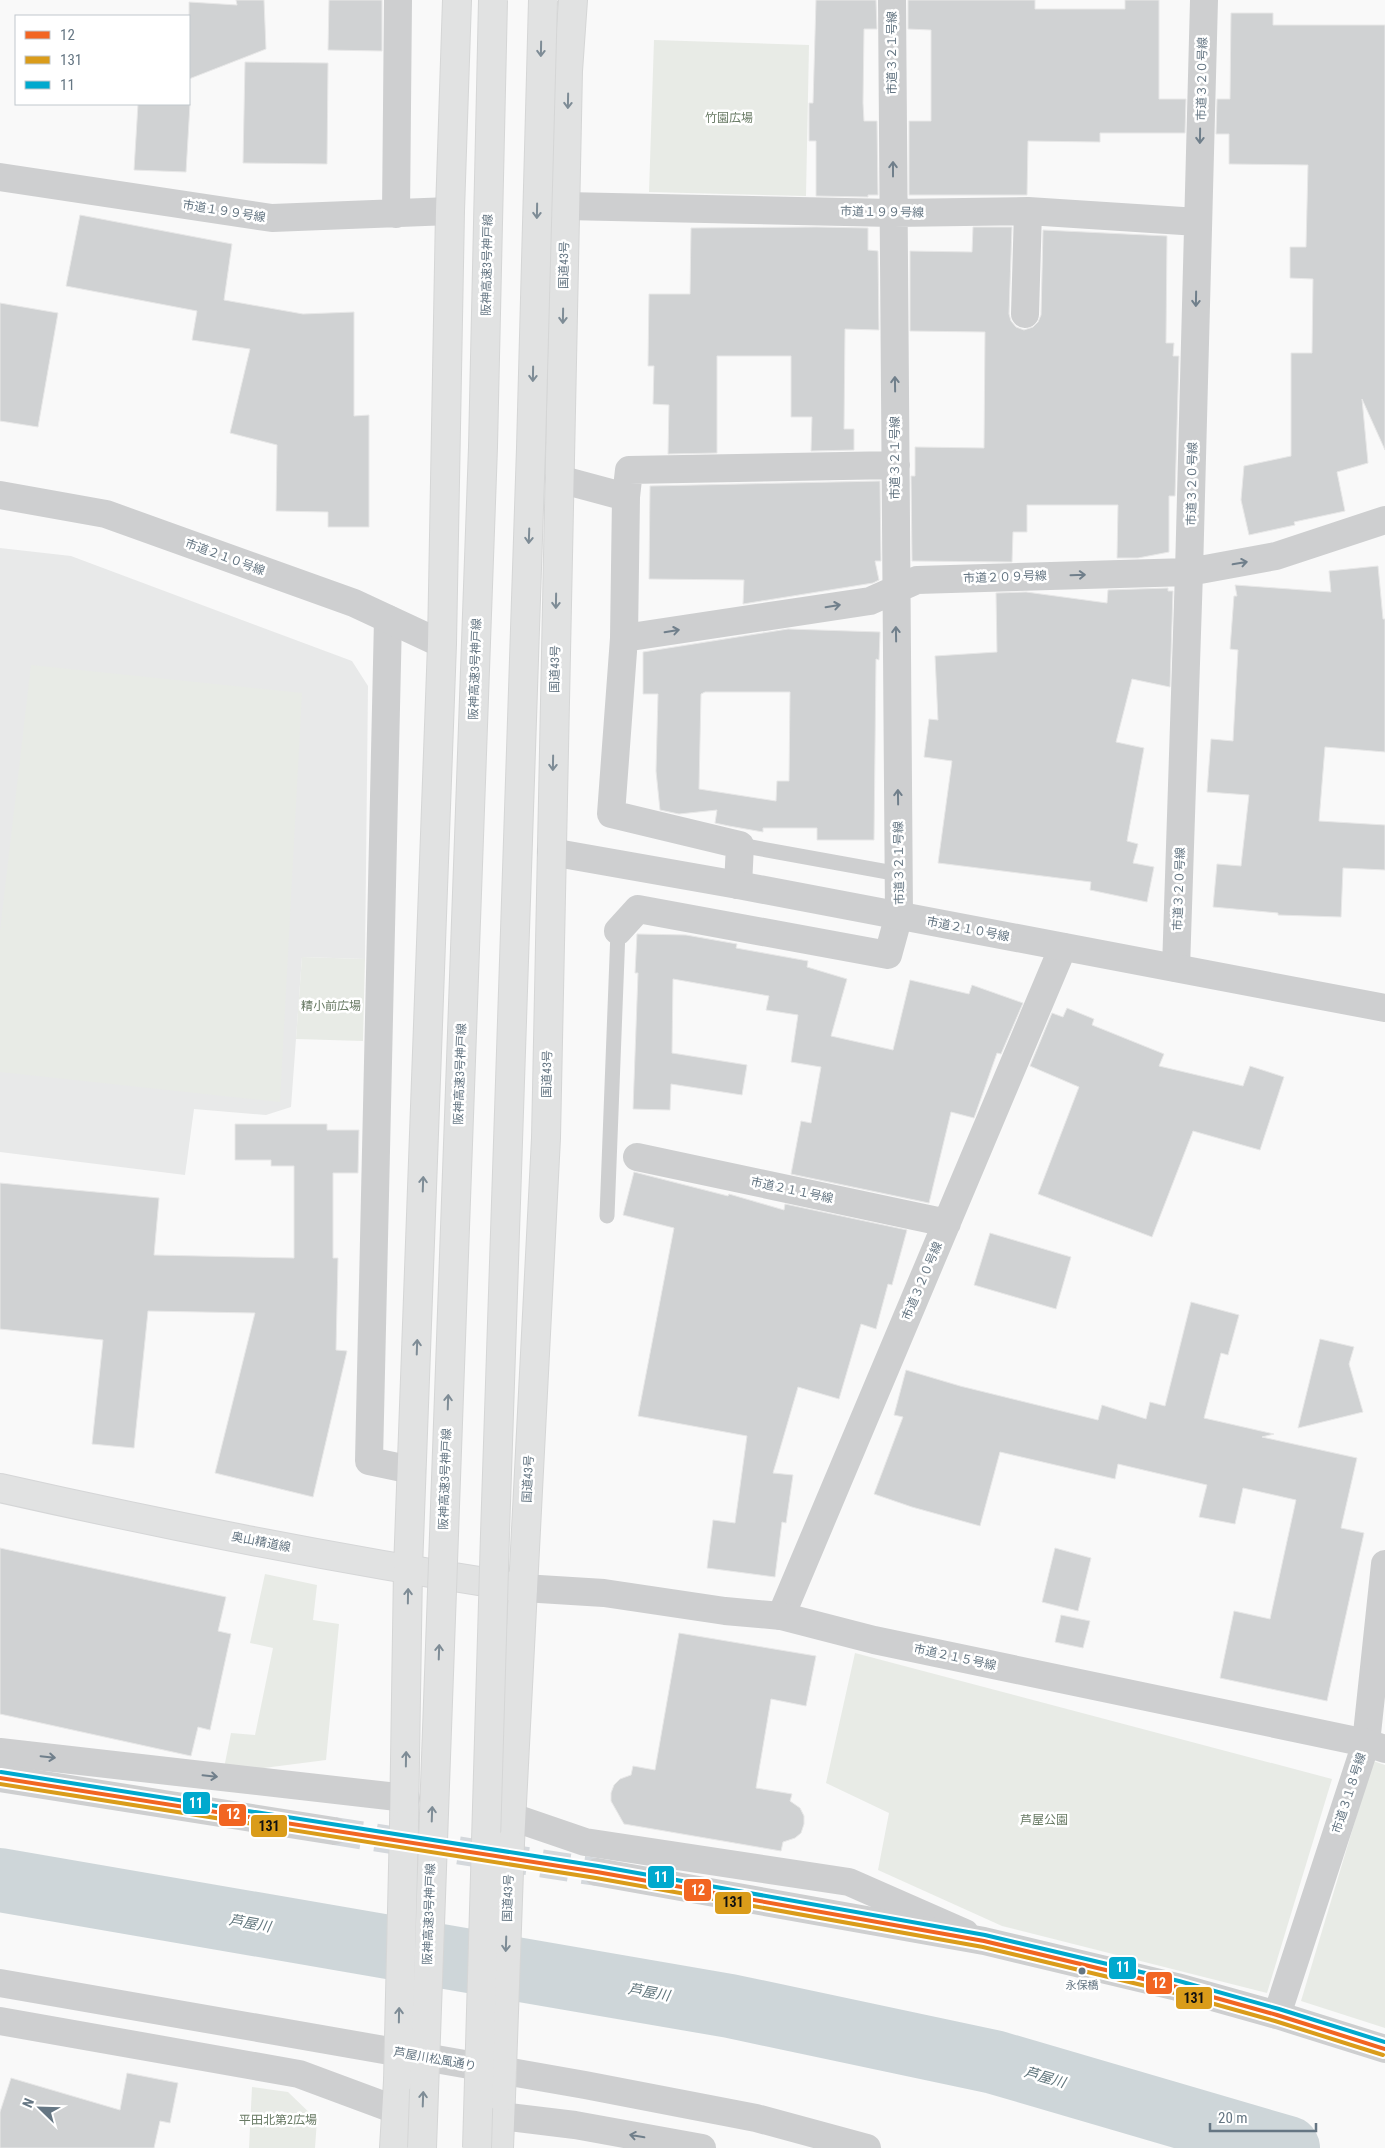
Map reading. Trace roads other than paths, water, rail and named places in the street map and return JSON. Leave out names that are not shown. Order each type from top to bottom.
[{"type":"main road","points":[[394,2148],[398,2081],[406,1798],[408,1569],[442,644],[450,211],[457,0]]},
{"type":"main road","name":"阪神高速3号神戸線","points":[[422,2148],[483,447],[493,0]]},
{"type":"main road","points":[[477,2148],[495,1534],[532,448],[543,0]]},
{"type":"main road","name":"国道43号","points":[[499,2148],[511,1830],[546,1138],[568,71],[572,0]]},
{"type":"main road","name":"奥山精道線","points":[[0,1488],[130,1517],[408,1569],[523,1588]]},
{"type":"street","points":[[396,214],[398,0]]},
{"type":"street","name":"市道３２１号線","points":[[618,931],[638,909],[888,956],[899,916],[892,0]]},
{"type":"street","name":"市道３２０号線","points":[[1176,968],[1189,572],[1204,0]]},
{"type":"street","name":"市道１９９号線","points":[[0,177],[272,218],[450,211]]},
{"type":"street","name":"市道１９９号線","points":[[565,206],[893,213],[1028,211],[1198,222]]},
{"type":"street","points":[[1025,314],[1028,211]]},
{"type":"street","points":[[738,884],[740,845],[611,814],[624,638],[628,470],[896,465]]},
{"type":"street","points":[[559,479],[626,497]]},
{"type":"street","name":"市道２１０号線","points":[[0,495],[106,514],[354,604],[442,644]]},
{"type":"street","name":"市道２０９号線","points":[[624,638],[870,601],[917,580],[1189,572],[1276,556],[1385,520]]},
{"type":"street","points":[[388,619],[370,1461],[412,1470]]},
{"type":"street","name":"市道２１０号線","points":[[551,852],[738,884],[1385,1008]]},
{"type":"street","name":"市道３２０号線","points":[[781,1616],[1063,947]]},
{"type":"street","name":"市道２１１号線","points":[[637,1157],[946,1224]]},
{"type":"street","name":"市道３１８号線","points":[[1277,2014],[1375,1746],[1385,1564]]},
{"type":"street","name":"市道２１５号線","points":[[523,1588],[604,1593],[725,1611],[781,1616],[874,1640],[1375,1746]]},
{"type":"street","points":[[0,1752],[406,1798]]},
{"type":"street","points":[[0,1778],[334,1831]]},
{"type":"street","points":[[511,1830],[849,1882],[984,1941]]},
{"type":"street","points":[[597,1872],[984,1941],[1177,1987],[1277,2014],[1385,2049]]},
{"type":"street","name":"芦屋川松風通り","points":[[0,1983],[594,2087],[756,2118],[867,2148]]},
{"type":"street","points":[[0,2021],[299,2074],[396,2110]]},
{"type":"street","points":[[500,2106],[574,2125],[702,2148]]},
{"type":"lane","points":[[740,845],[899,874]]},
{"type":"lane","points":[[607,1216],[618,931]]},
{"type":"waterway","name":"芦屋川","points":[[0,1880],[730,2006],[994,2062],[1288,2148]]},
{"type":"tunnel","points":[[334,1831],[597,1872]]},
{"type":"place","name":"永保橋","points":[[1082,1971]]},
{"type":"park label","name":"竹園広場","points":[[729,118]]},
{"type":"park label","name":"精小前広場","points":[[331,1006]]},
{"type":"park label","name":"芦屋公園","points":[[1044,1820]]},
{"type":"park label","name":"平田北第2広場","points":[[278,2120]]}]
